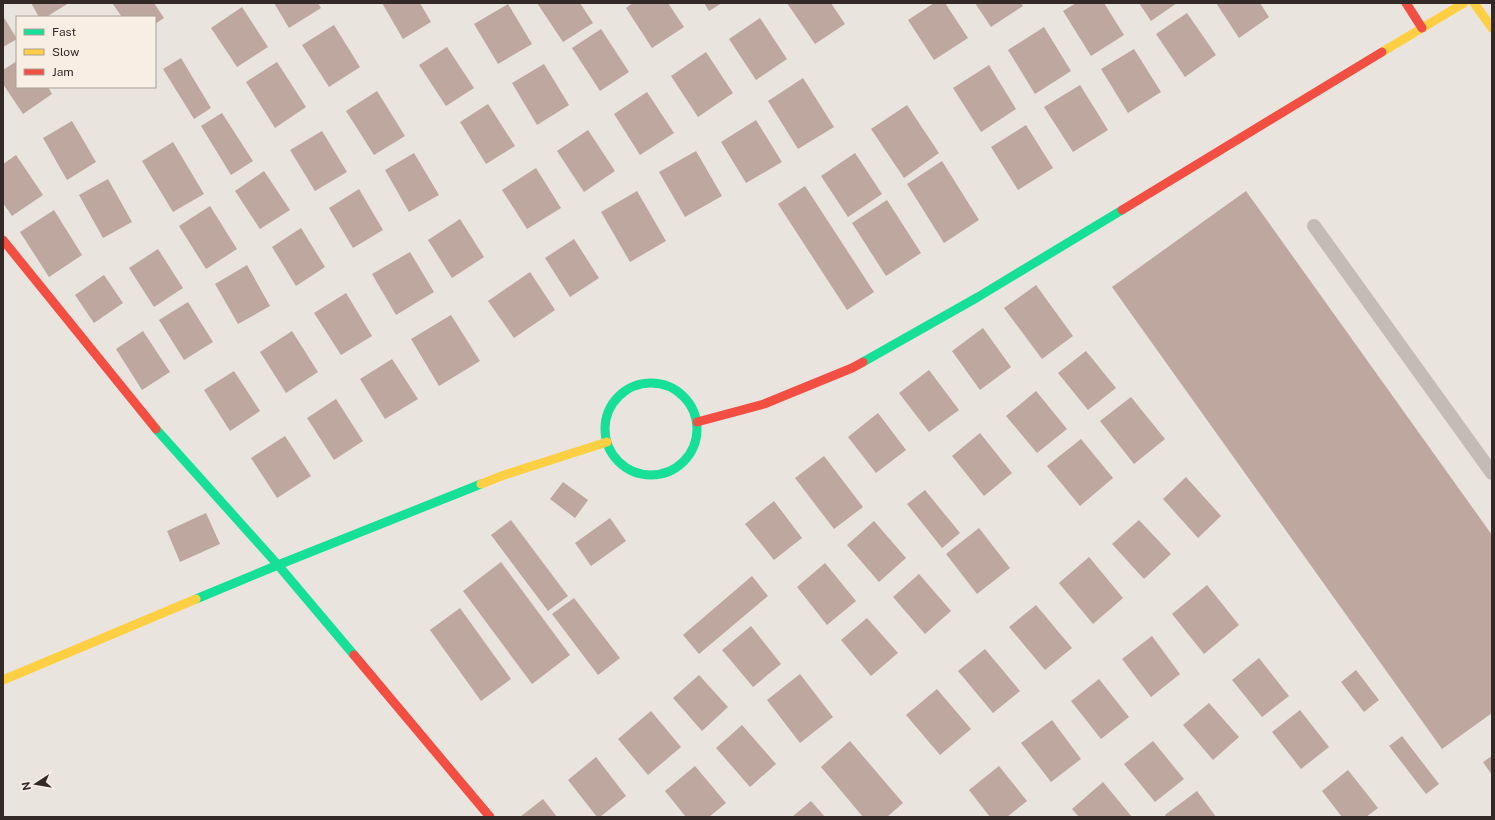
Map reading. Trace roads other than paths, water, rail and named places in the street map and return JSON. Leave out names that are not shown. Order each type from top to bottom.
[{"type":"street","points":[[1406,3],[1422,28]]},
{"type":"street","points":[[697,422],[764,404],[852,368],[985,292],[1464,3]]},
{"type":"street","points":[[1474,3],[1492,28]]},
{"type":"street","points":[[3,240],[146,418],[278,565],[490,817]]},
{"type":"street","points":[[645,382],[663,384],[679,391],[691,405],[697,422],[697,438],[690,454],[680,466],[664,473],[648,475],[632,471],[616,459],[606,442],[605,422],[612,403],[627,389],[645,382]]},
{"type":"street","points":[[3,680],[278,565],[504,475],[606,442]]},
{"type":"lane","points":[[1314,226],[1492,473]]}]
